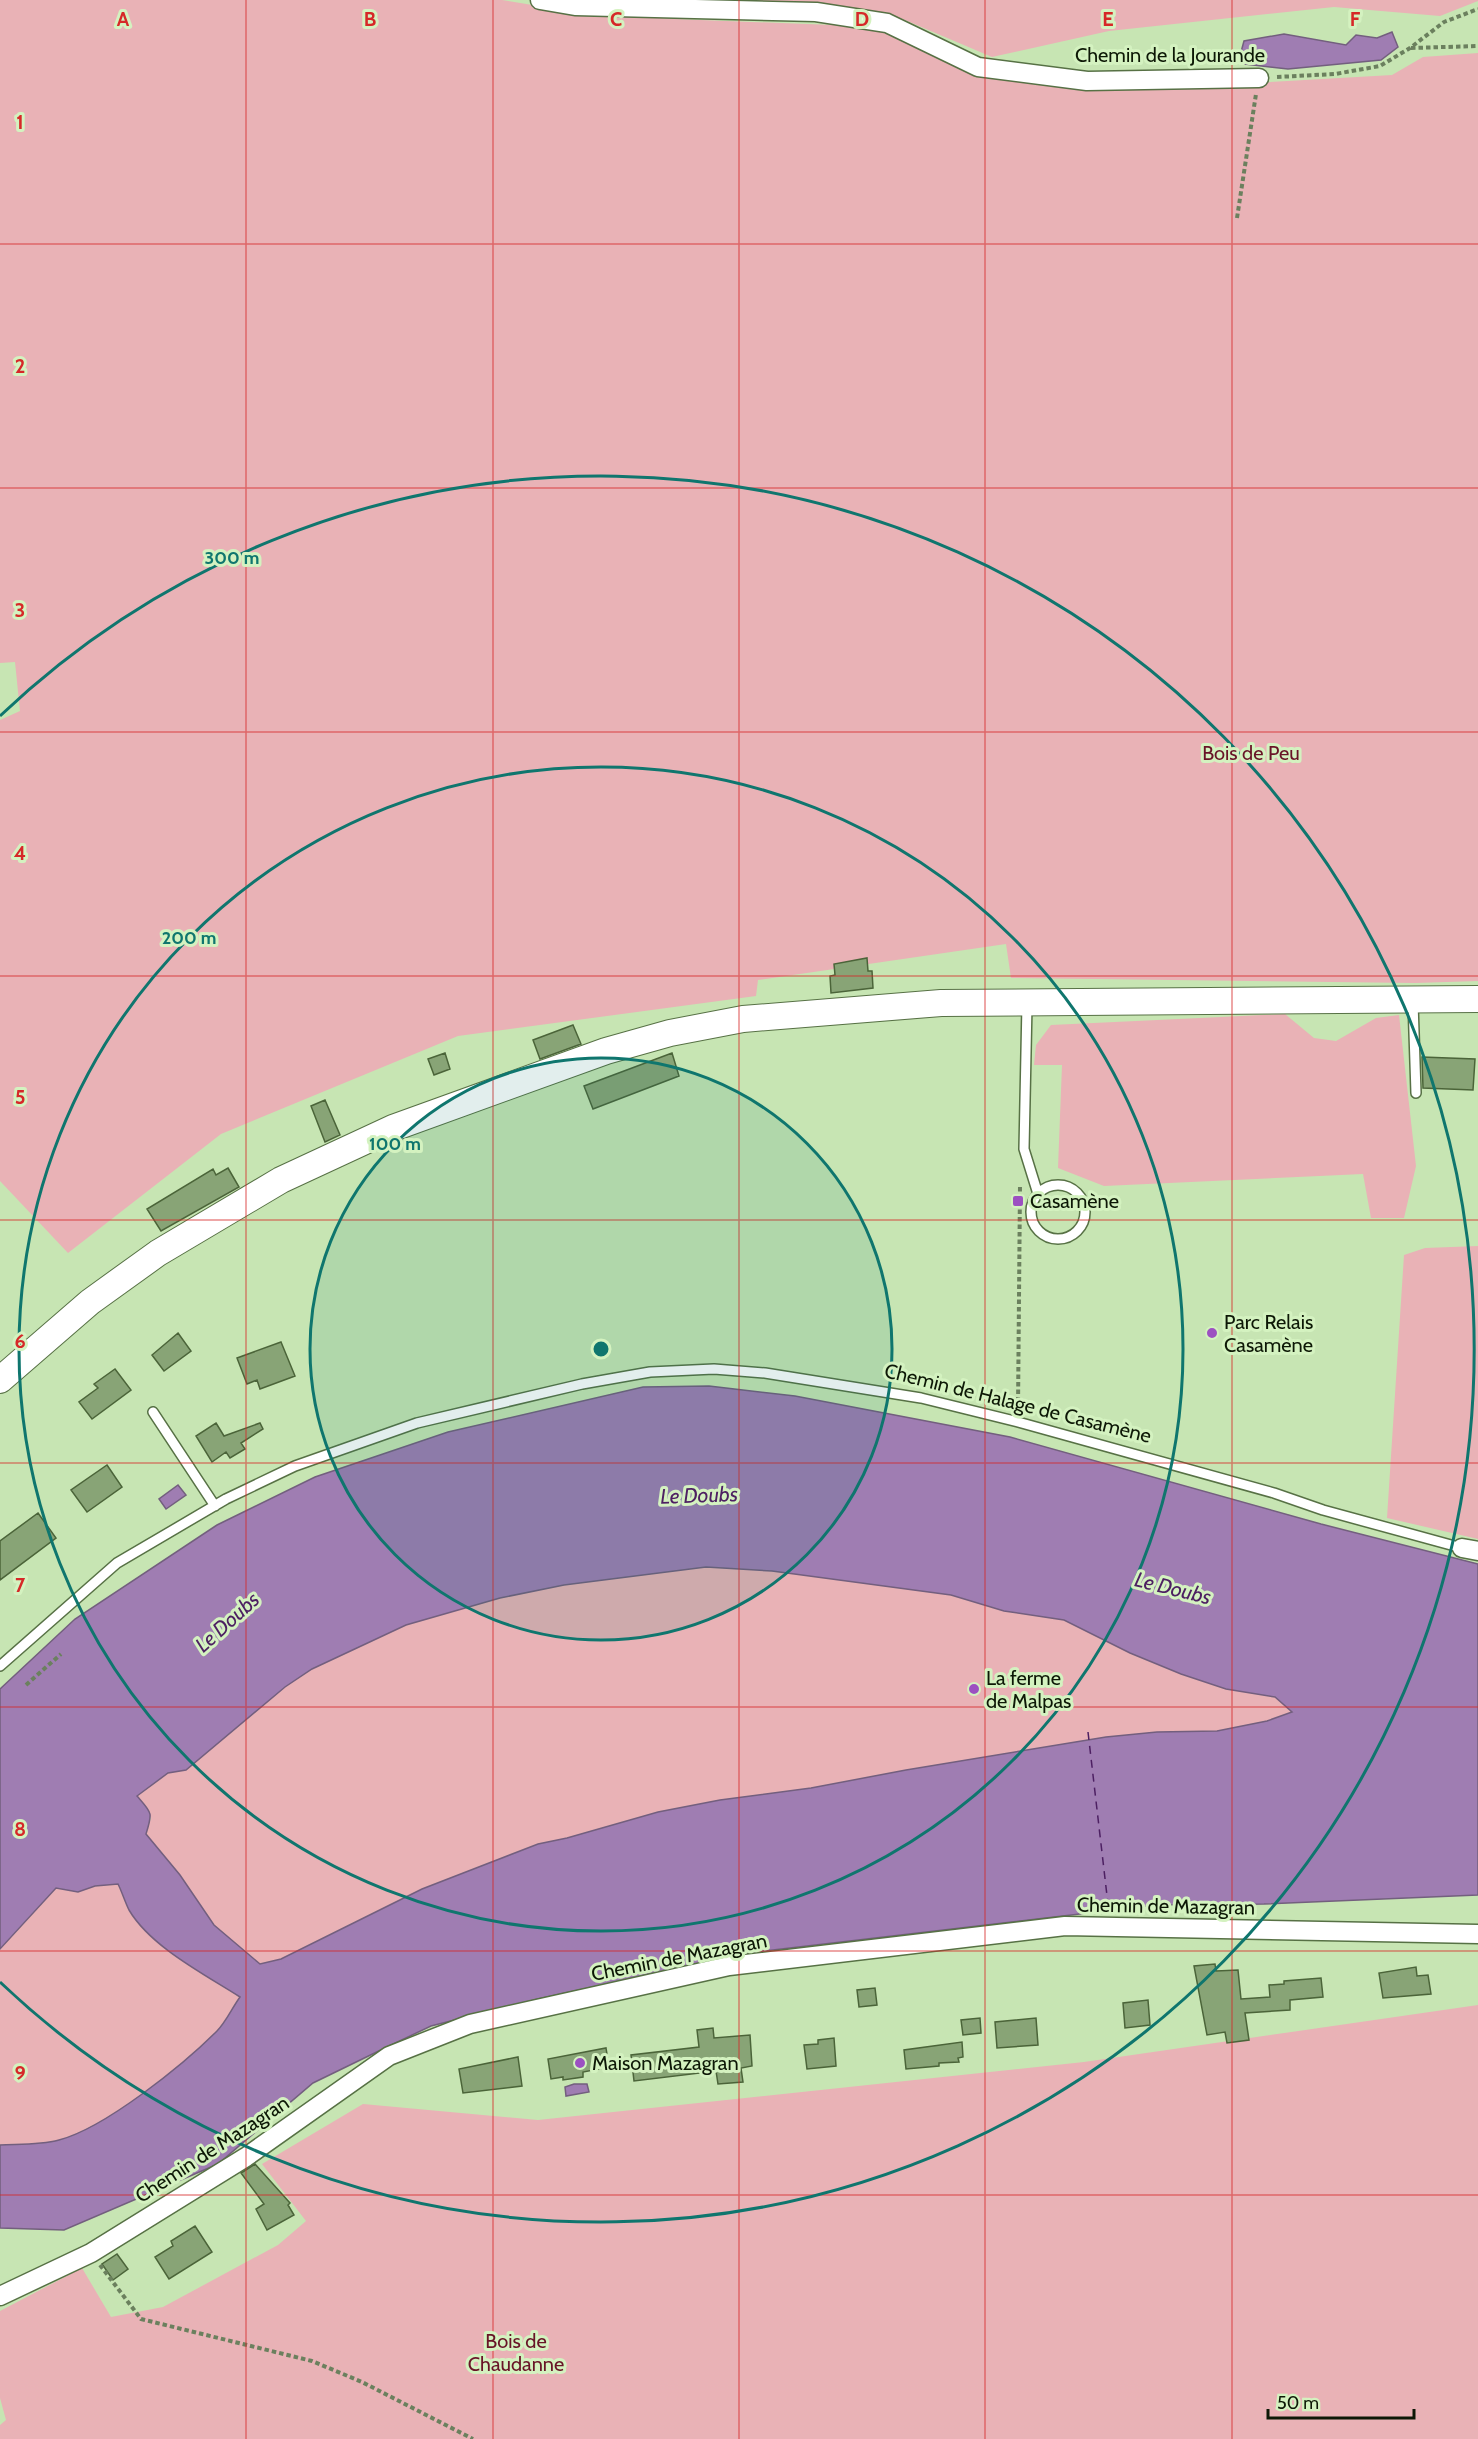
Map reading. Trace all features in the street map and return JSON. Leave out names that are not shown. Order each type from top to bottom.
[{"type":"main road","points":[[0,1380],[90,1302],[158,1253],[281,1180],[413,1121],[606,1051],[670,1033],[743,1019],[910,1004],[1027,1001],[1360,1007],[1413,1000],[1478,999]]},
{"type":"street","name":"Chemin de la Jourande","points":[[540,0],[575,6],[816,12],[887,23],[978,67],[1087,81],[1259,78]]},
{"type":"street","name":"Chemin de Mazagran","points":[[0,2296],[91,2253],[246,2157],[389,2056],[470,2024],[729,1966],[1065,1926],[1478,1934]]},
{"type":"lane","points":[[1413,1000],[1416,1093]]},
{"type":"lane","points":[[1027,1001],[1024,1149],[1042,1191]]},
{"type":"lane","points":[[1063,1185],[1079,1194],[1084,1202],[1084,1220],[1073,1234],[1057,1238],[1041,1232],[1032,1218],[1034,1201],[1042,1191],[1063,1185]]},
{"type":"lane","name":"Chemin de Halage de Casamène","points":[[0,1666],[117,1563],[214,1506],[296,1466],[417,1423],[582,1384],[650,1371],[714,1369],[765,1373],[921,1398],[1018,1422],[1274,1493],[1323,1510],[1470,1549]]},
{"type":"lane","points":[[153,1412],[214,1506]]},
{"type":"path","name":"Chemin de la Jourande","points":[[1259,78],[1335,74],[1380,66],[1410,48],[1444,22],[1478,9]]},
{"type":"path","name":"Chemin de la Jourande","points":[[1410,48],[1478,45]]},
{"type":"path","points":[[1237,218],[1259,78]]},
{"type":"path","points":[[1018,1422],[1020,1167],[1024,1149]]},
{"type":"path","points":[[26,1685],[61,1654]]},
{"type":"path","points":[[91,2253],[141,2319],[312,2361],[362,2382],[473,2439]]},
{"type":"green space","name":"Bois de Peu","points":[[0,0],[502,0],[575,12],[675,19],[885,27],[978,72],[1037,85],[1150,89],[1392,75],[1423,57],[1478,53],[1478,981],[1415,983],[1011,978],[1006,944],[758,980],[756,996],[458,1036],[221,1134],[68,1253],[0,1181],[0,720],[20,711],[15,662],[0,663]]},
{"type":"green space","points":[[584,0],[1478,1],[1440,16],[1334,7],[1109,31],[992,57],[893,15],[808,4]]},
{"type":"green space","points":[[1285,1014],[1314,1038],[1336,1041],[1376,1018],[1399,1015],[1416,1166],[1404,1218],[1371,1218],[1363,1174],[1104,1186],[1058,1168],[1062,1065],[1034,1065],[1036,1045],[1051,1025]]},
{"type":"green space","points":[[1478,1246],[1478,1539],[1387,1518],[1404,1255],[1425,1248]]},
{"type":"green space","points":[[706,1567],[772,1571],[951,1595],[1004,1611],[1064,1620],[1130,1653],[1181,1674],[1226,1689],[1276,1697],[1293,1712],[1267,1721],[1217,1731],[1157,1732],[1106,1737],[658,1812],[538,1844],[422,1889],[281,1959],[260,1964],[214,1925],[180,1875],[146,1834],[151,1818],[137,1796],[168,1773],[186,1770],[285,1687],[312,1669],[406,1625],[500,1598],[564,1585]]},
{"type":"green space","points":[[118,1884],[130,1910],[188,1964],[240,1997],[220,2027],[203,2045],[165,2077],[121,2109],[78,2133],[59,2140],[37,2144],[0,2145],[0,1949],[56,1888],[77,1892],[95,1886]]},
{"type":"green space","name":"Bois de Chaudanne","points":[[1478,2005],[1478,2439],[0,2439],[0,2425],[6,2420],[0,2398],[0,2311],[82,2268],[111,2317],[163,2307],[278,2245],[306,2221],[262,2164],[363,2104],[538,2120],[1084,2062]]},
{"type":"water","points":[[1392,32],[1398,47],[1381,60],[1288,69],[1245,64],[1241,52],[1244,41],[1284,34],[1346,45],[1356,35],[1377,38]]},
{"type":"water","name":"Le Doubs","points":[[709,1386],[795,1396],[1010,1437],[1321,1524],[1478,1564],[1478,1895],[1264,1904],[1156,1905],[748,1953],[538,1999],[431,2026],[313,2083],[218,2164],[64,2230],[0,2228],[0,2145],[37,2144],[59,2140],[98,2123],[142,2094],[202,2045],[220,2027],[240,1997],[179,1959],[151,1936],[129,1910],[118,1884],[95,1886],[78,1892],[56,1888],[0,1949],[0,1689],[75,1619],[217,1525],[315,1477],[448,1432],[643,1387]],"holes":[[[706,1567],[772,1571],[951,1595],[1004,1611],[1064,1620],[1130,1653],[1181,1674],[1226,1689],[1275,1697],[1292,1712],[1267,1721],[1217,1731],[1157,1732],[1106,1737],[658,1812],[538,1844],[422,1889],[281,1959],[260,1964],[214,1925],[180,1875],[146,1834],[150,1813],[137,1796],[168,1773],[186,1770],[285,1687],[312,1669],[406,1625],[500,1598],[564,1585]]]},
{"type":"water","points":[[178,1485],[186,1495],[166,1509],[159,1499]]},
{"type":"water","points":[[587,2084],[589,2092],[566,2096],[565,2087]]},
{"type":"building","points":[[867,958],[868,971],[872,971],[873,988],[831,993],[830,976],[835,975],[834,964]]},
{"type":"building","points":[[573,1025],[581,1044],[540,1059],[533,1040]]},
{"type":"building","points":[[445,1053],[450,1069],[434,1075],[428,1059]]},
{"type":"building","points":[[672,1053],[679,1076],[593,1109],[584,1086]]},
{"type":"building","points":[[1422,1057],[1475,1059],[1473,1090],[1423,1088]]},
{"type":"building","points":[[325,1100],[340,1135],[325,1142],[311,1106]]},
{"type":"building","points":[[228,1168],[239,1187],[161,1231],[147,1209],[213,1169],[216,1175]]},
{"type":"building","points":[[178,1333],[191,1351],[164,1371],[152,1355]]},
{"type":"building","points":[[281,1342],[295,1376],[260,1389],[257,1380],[247,1384],[237,1358]]},
{"type":"building","points":[[115,1369],[131,1390],[92,1419],[79,1402],[98,1388],[94,1384]]},
{"type":"building","points":[[216,1423],[224,1436],[260,1423],[263,1429],[241,1443],[245,1449],[230,1458],[226,1452],[212,1462],[196,1436]]},
{"type":"building","points":[[107,1465],[122,1487],[87,1512],[71,1490]]},
{"type":"building","points":[[38,1513],[56,1538],[0,1580],[0,1541]]},
{"type":"building","points":[[1215,1964],[1216,1971],[1238,1970],[1241,1999],[1270,1997],[1269,1985],[1284,1984],[1284,1981],[1321,1978],[1323,1997],[1290,2000],[1290,2010],[1245,2013],[1249,2040],[1227,2043],[1225,2032],[1207,2035],[1194,1966]]},
{"type":"building","points":[[1416,1967],[1417,1976],[1428,1975],[1431,1994],[1383,1998],[1379,1973]]},
{"type":"building","points":[[875,1988],[877,2005],[859,2007],[857,1990]]},
{"type":"building","points":[[1148,2000],[1150,2025],[1125,2028],[1123,2003]]},
{"type":"building","points":[[980,2018],[981,2033],[963,2035],[961,2020]]},
{"type":"building","points":[[1036,2018],[1038,2045],[997,2048],[995,2022]]},
{"type":"building","points":[[713,2028],[714,2038],[750,2035],[752,2066],[741,2068],[743,2082],[718,2084],[716,2071],[634,2081],[631,2055],[699,2047],[697,2030]]},
{"type":"building","points":[[834,2038],[836,2066],[807,2069],[804,2045],[818,2044],[818,2040]]},
{"type":"building","points":[[962,2042],[963,2057],[958,2058],[959,2062],[906,2069],[904,2050]]},
{"type":"building","points":[[606,2048],[609,2067],[583,2072],[583,2077],[551,2079],[548,2059]]},
{"type":"building","points":[[518,2057],[522,2086],[463,2093],[459,2069]]},
{"type":"building","points":[[255,2164],[290,2203],[288,2205],[294,2215],[267,2230],[256,2209],[264,2204],[241,2173]]},
{"type":"building","points":[[195,2226],[212,2252],[169,2279],[155,2257],[173,2246],[171,2241]]},
{"type":"building","points":[[117,2254],[128,2269],[113,2280],[102,2264]]},
{"type":"ferry route","points":[[1088,1732],[1109,1913]]},
{"type":"place","name":"Casamène","points":[[1018,1201]]},
{"type":"place","name":"Parc Relais Casamène","points":[[1212,1333]]},
{"type":"place","name":"La ferme de Malpas","points":[[974,1689]]},
{"type":"place","name":"Maison Mazagran","points":[[580,2063]]}]
